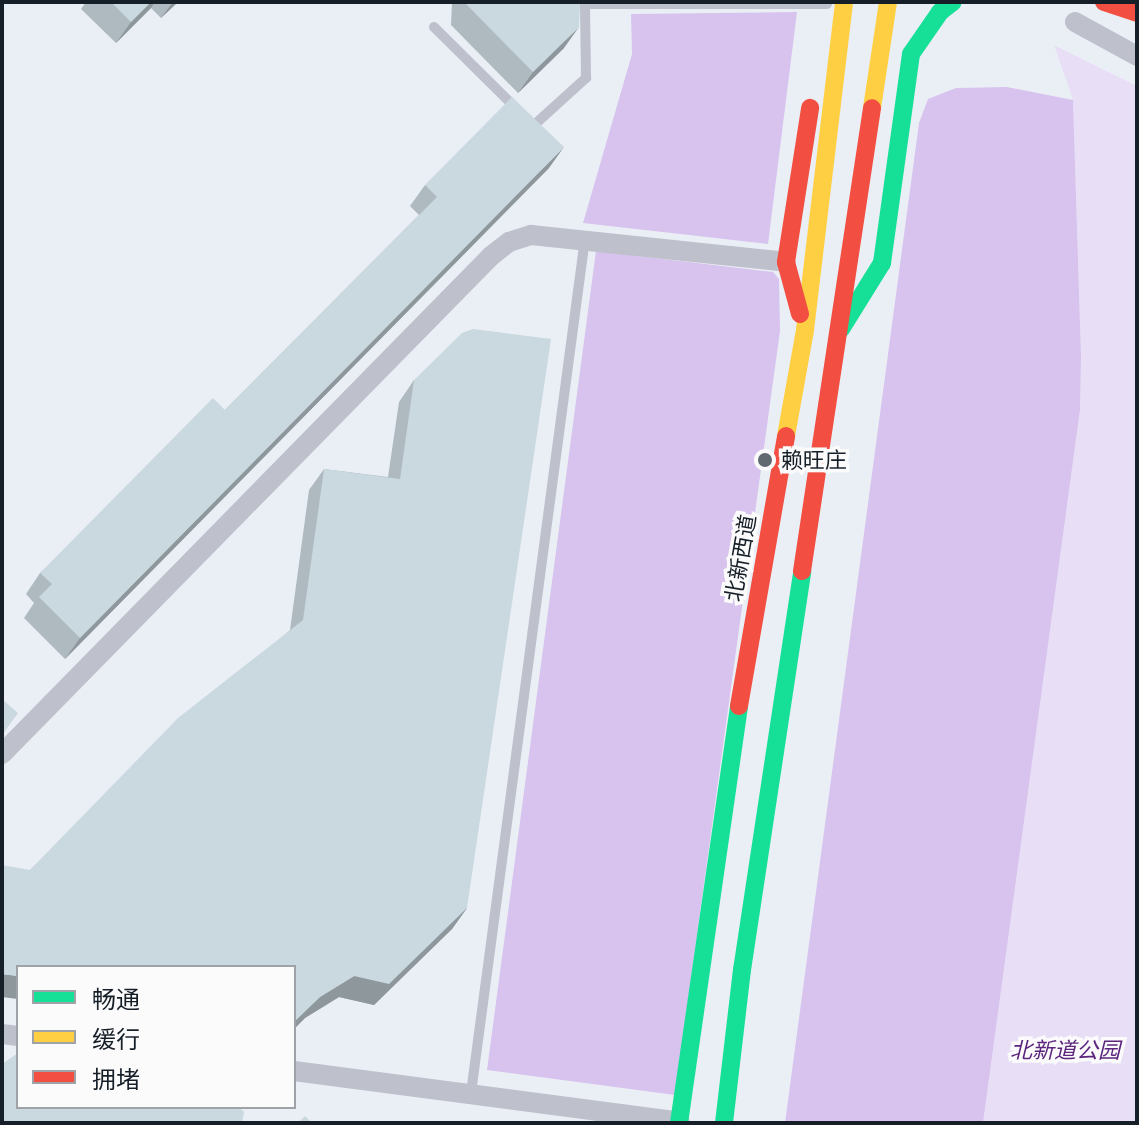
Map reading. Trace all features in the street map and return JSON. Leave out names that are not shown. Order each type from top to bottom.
[{"type":"main road","points":[[724,1123],[742,970],[888,2]]},
{"type":"main road","points":[[841,329],[882,263],[911,54],[931,24],[953,2]]},
{"type":"main road","points":[[1104,2],[1137,12]]},
{"type":"main road","points":[[1120,2],[1137,12]]},
{"type":"main road","points":[[817,65],[833,3]]},
{"type":"main road","name":"北新西道","points":[[680,1123],[745,666],[805,330],[833,3]]},
{"type":"main road","points":[[805,330],[786,262],[812,95]]},
{"type":"street","points":[[1075,22],[1137,56]]},
{"type":"street","points":[[2,754],[491,256],[509,242],[531,235],[786,262]]},
{"type":"street","points":[[296,1071],[680,1123]]},
{"type":"lane","points":[[434,27],[533,126],[586,78],[585,3],[833,3]]},
{"type":"lane","points":[[471,1093],[585,239]]},
{"type":"green space","name":"北新道公园","points":[[1054,45],[1137,86],[1137,1123],[983,1123],[1080,410],[1073,100]]},
{"type":"shaded area","points":[[797,12],[768,244],[583,223],[632,54],[631,14]]},
{"type":"shaded area","points":[[1007,87],[1073,100],[1080,410],[983,1123],[785,1123],[919,123],[928,99],[956,88]]},
{"type":"shaded area","points":[[596,251],[773,272],[779,279],[780,331],[675,1095],[487,1070]]},
{"type":"building","points":[[111,2],[151,2],[131,22]]},
{"type":"building","points":[[466,2],[580,2],[579,27],[533,72]]},
{"type":"building","points":[[512,97],[564,147],[80,638],[39,597],[52,584],[40,573],[213,398],[225,410],[437,197],[425,185]]},
{"type":"building","points":[[473,329],[551,339],[467,908],[389,984],[354,976],[320,997],[296,1020],[296,965],[16,965],[16,976],[2,974],[2,865],[30,870],[178,718],[303,620],[324,469],[400,479],[414,380],[462,333]]},
{"type":"building","points":[[2,699],[18,713],[2,735]]},
{"type":"building","points":[[16,1054],[16,1109],[241,1109],[244,1112],[242,1123],[2,1123],[2,1064]]},
{"type":"building","points":[[305,1116],[312,1123],[298,1123]]},
{"type":"traffic: fast","points":[[841,329],[882,263],[911,54],[940,12],[953,2]]},
{"type":"traffic: fast","points":[[724,1123],[742,970],[802,571]]},
{"type":"traffic: fast","points":[[679,1123],[739,706]]},
{"type":"traffic: slow","points":[[786,436],[805,330],[844,2]]},
{"type":"traffic: slow","points":[[872,108],[888,2]]},
{"type":"traffic: jam","points":[[1104,2],[1137,13]]},
{"type":"traffic: jam","points":[[800,314],[786,262],[810,108]]},
{"type":"traffic: jam","points":[[802,571],[872,108]]},
{"type":"traffic: jam","points":[[739,706],[786,436]]},
{"type":"place","name":"赖旺庄","points":[[765,460]]}]
